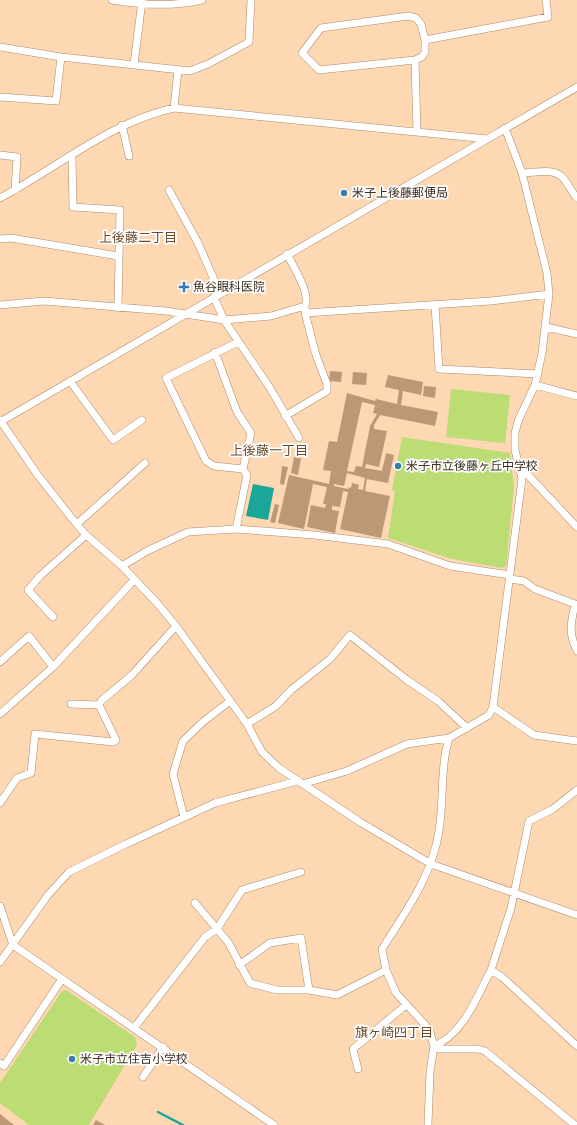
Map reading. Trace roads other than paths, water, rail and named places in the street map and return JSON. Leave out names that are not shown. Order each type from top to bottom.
[{"type":"street","points":[[112,0],[189,3],[202,0]]},
{"type":"street","points":[[0,47],[60,57],[190,71],[208,64],[249,42],[251,0]]},
{"type":"street","points":[[425,40],[548,18],[546,0]]},
{"type":"street","points":[[134,64],[142,2]]},
{"type":"street","points":[[408,16],[416,18],[421,24],[425,40],[426,52],[422,57],[415,60],[319,70],[302,53],[321,28],[408,16]]},
{"type":"street","points":[[0,97],[56,101],[60,57]]},
{"type":"street","points":[[415,60],[416,132]]},
{"type":"street","points":[[174,108],[178,70]]},
{"type":"street","points":[[577,87],[0,421],[37,474],[77,524],[122,566],[157,603],[176,626],[247,724],[262,752],[279,768],[360,822],[431,864],[577,915]]},
{"type":"street","points":[[0,198],[122,125],[156,112],[174,108],[487,139]]},
{"type":"street","points":[[122,125],[129,156]]},
{"type":"street","points":[[0,962],[48,895],[69,872],[216,803],[347,771],[407,744],[449,738],[489,715],[493,708],[522,479],[515,450],[515,433],[518,421],[535,385],[538,374],[546,327],[549,294],[547,273],[522,173],[505,128]]},
{"type":"street","points":[[0,155],[17,157],[15,190]]},
{"type":"street","points":[[72,156],[73,207],[120,210],[118,308]]},
{"type":"street","points":[[522,173],[550,172],[558,174],[564,178],[577,198]]},
{"type":"street","points":[[169,190],[198,243],[217,295],[224,320],[270,388],[299,438]]},
{"type":"street","points":[[0,239],[11,238],[118,256]]},
{"type":"street","points":[[285,416],[327,391],[327,384],[316,355],[305,310],[307,302],[305,291],[287,254]]},
{"type":"street","points":[[0,305],[44,302],[118,308],[224,320],[272,316],[305,310],[435,305],[491,301],[549,294]]},
{"type":"street","points":[[435,305],[439,369],[538,374]]},
{"type":"street","points":[[546,327],[577,334]]},
{"type":"street","points":[[236,529],[247,475],[243,470],[214,466],[206,461],[166,378],[215,352],[238,342]]},
{"type":"street","points":[[215,352],[237,412],[252,433],[243,470]]},
{"type":"street","points":[[70,381],[113,440],[142,420]]},
{"type":"street","points":[[535,385],[577,396]]},
{"type":"street","points":[[77,524],[145,462]]},
{"type":"street","points":[[521,472],[526,472],[577,527]]},
{"type":"street","points":[[122,566],[147,551],[188,532],[236,529],[314,535],[388,544],[450,566],[524,581],[535,589],[575,604],[570,627],[571,639],[577,651]]},
{"type":"street","points":[[53,617],[28,590],[40,576],[86,534]]},
{"type":"street","points":[[0,714],[53,667],[134,580]]},
{"type":"street","points":[[99,705],[101,701],[132,675],[176,626]]},
{"type":"street","points":[[0,662],[29,636],[53,667]]},
{"type":"street","points":[[247,724],[276,706],[291,690],[330,659],[350,636],[407,680],[438,701],[467,728]]},
{"type":"street","points":[[184,817],[173,774],[182,741],[204,720],[230,701]]},
{"type":"street","points":[[71,704],[99,705]]},
{"type":"street","points":[[0,803],[17,778],[30,773],[35,734],[113,742],[116,740],[99,705]]},
{"type":"street","points":[[493,708],[534,735],[577,741]]},
{"type":"street","points":[[428,1125],[430,1072],[434,1046],[429,1029],[396,993],[386,970],[382,949],[414,898],[431,864],[439,832],[444,752],[449,738]]},
{"type":"street","points":[[434,1046],[442,1043],[455,1032],[491,970],[515,893],[529,821],[553,809],[577,790]]},
{"type":"street","points":[[134,1028],[205,937],[217,929],[242,890],[300,872]]},
{"type":"street","points":[[195,903],[228,942],[250,983],[277,990],[308,990],[337,994],[386,970]]},
{"type":"street","points":[[0,906],[13,945],[274,1125]]},
{"type":"street","points":[[239,965],[270,943],[301,938],[308,990]]},
{"type":"street","points":[[491,970],[502,977],[577,1046]]},
{"type":"street","points":[[0,1063],[4,1066],[62,979]]},
{"type":"street","points":[[358,1069],[353,1049],[406,1005]]},
{"type":"street","points":[[434,1046],[439,1049],[478,1049],[485,1051],[575,1125]]},
{"type":"street","points":[[143,1077],[163,1047]]},
{"type":"water","points":[[253,484],[274,488],[268,520],[246,516]]},
{"type":"waterway","points":[[158,1112],[183,1125]]},
{"type":"place","name":"米子上後藤郵便局","points":[[344,193]]},
{"type":"place","name":"魚谷眼科医院","points":[[184,287]]},
{"type":"place","name":"米子市立後藤ヶ丘中学校","points":[[398,466]]},
{"type":"place","name":"米子市立住吉小学校","points":[[72,1059]]},
{"type":"district","name":"上後藤二丁目","points":[[138,237]]},
{"type":"district","name":"上後藤一丁目","points":[[269,450]]},
{"type":"district","name":"旗ヶ崎四丁目","points":[[394,1032]]}]
